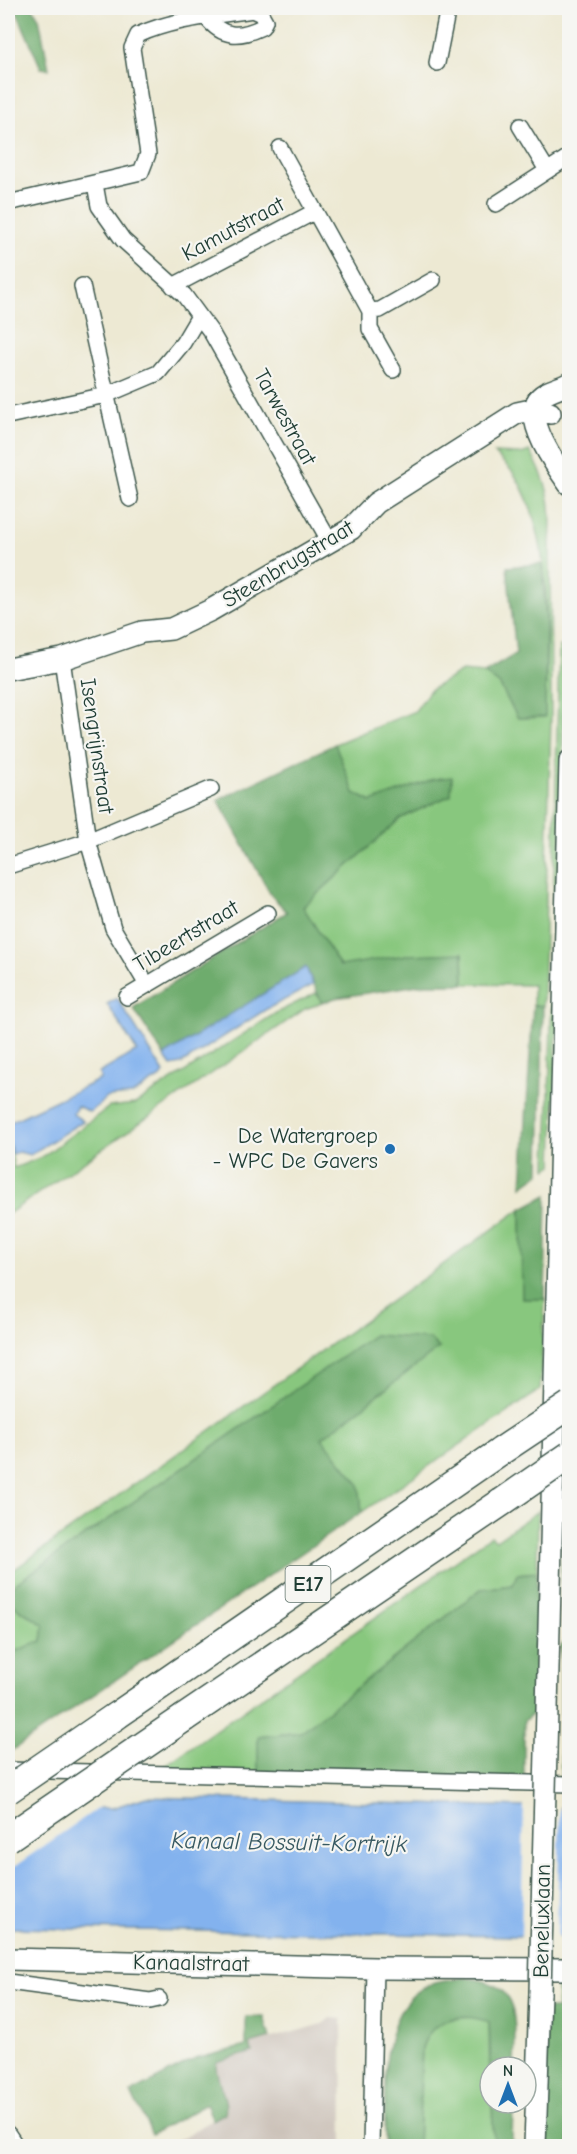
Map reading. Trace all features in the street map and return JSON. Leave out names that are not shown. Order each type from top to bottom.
[{"type":"highway","name":"E17","points":[[8,1790],[570,1405]]},
{"type":"highway","name":"E17","points":[[8,1838],[570,1455]]},
{"type":"street","points":[[436,63],[448,8]]},
{"type":"street","points":[[8,203],[141,172],[148,154],[132,48],[138,35],[154,27],[206,17]]},
{"type":"street","points":[[520,126],[547,170]]},
{"type":"street","name":"Kamutstraat","points":[[280,148],[370,311],[370,329],[393,370]]},
{"type":"street","points":[[496,204],[570,156]]},
{"type":"street","name":"Tarwestraat","points":[[95,184],[99,206],[123,240],[173,286],[211,332],[330,542]]},
{"type":"street","name":"Kamutstraat","points":[[173,286],[314,212]]},
{"type":"street","points":[[370,311],[380,310],[433,279]]},
{"type":"street","points":[[82,286],[130,499]]},
{"type":"street","points":[[8,416],[106,395],[158,374],[183,344],[199,316]]},
{"type":"street","name":"Steenbrugstraat","points":[[8,669],[62,658],[142,632],[171,629],[211,610],[351,529],[376,504],[517,413],[543,411],[542,397],[568,384]]},
{"type":"street","points":[[570,464],[543,411],[536,424],[543,442],[570,484]]},
{"type":"street","name":"Isengrijnstraat","points":[[62,658],[88,841],[113,928],[147,985]]},
{"type":"street","name":"Beneluxlaan","points":[[535,2146],[570,760]]},
{"type":"street","name":"Isengrijnstraat","points":[[88,841],[211,789]]},
{"type":"street","points":[[8,866],[88,841]]},
{"type":"street","name":"Tibeertstraat","points":[[127,997],[268,912]]},
{"type":"street","points":[[8,1770],[570,1784]]},
{"type":"street","name":"Kanaalstraat","points":[[8,1959],[375,1968],[570,1969]]},
{"type":"street","points":[[371,2146],[375,1968]]},
{"type":"street","points":[[8,1982],[150,2001],[159,1999]]},
{"type":"street","points":[[8,2134],[16,2146]]},
{"type":"shaded area","points":[[330,2018],[342,2019],[343,2146],[167,2146],[225,2113],[227,2107],[215,2076],[216,2063],[252,2052],[250,2044],[323,2024]]},
{"type":"green space","points":[[15,8],[33,8],[39,18],[49,69],[41,68]]},
{"type":"green space","points":[[530,451],[542,474],[551,517],[551,717],[543,1006],[533,1005],[533,985],[464,984],[463,954],[406,955],[340,967],[303,907],[401,818],[451,795],[434,779],[372,802],[354,793],[335,744],[415,711],[430,690],[462,671],[484,673],[499,684],[518,718],[545,717],[546,594],[538,532],[529,503],[516,477],[494,453],[521,454]]},
{"type":"green space","points":[[542,564],[546,618],[545,717],[518,718],[499,684],[484,673],[516,654],[507,567]]},
{"type":"green space","points":[[559,646],[565,648],[558,962],[552,962]]},
{"type":"green space","points":[[335,744],[354,793],[371,802],[434,779],[452,777],[451,795],[401,818],[303,907],[340,966],[406,955],[463,953],[464,984],[425,984],[335,998],[322,1003],[306,967],[164,1056],[133,1008],[287,912],[271,895],[218,800]]},
{"type":"green space","points":[[552,989],[558,990],[553,1165],[547,1169]]},
{"type":"green space","points":[[316,993],[322,1003],[305,1009],[8,1214],[8,1139],[14,1168],[42,1157],[109,1107],[135,1104],[276,1013]]},
{"type":"green space","points":[[533,1005],[543,1006],[540,1173],[522,1186]]},
{"type":"green space","points":[[547,1195],[545,1299],[522,1299],[521,1209]]},
{"type":"green space","points":[[521,1209],[522,1299],[545,1299],[540,1390],[362,1512],[359,1484],[322,1438],[439,1348],[374,1335],[8,1589],[8,1574]]},
{"type":"green space","points":[[567,1268],[569,1268],[570,1370],[567,1372]]},
{"type":"green space","points":[[374,1335],[430,1339],[439,1348],[322,1438],[359,1484],[362,1512],[8,1753],[8,1654],[42,1641],[44,1625],[8,1602],[8,1589]]},
{"type":"green space","points":[[569,1487],[569,1596],[563,1590],[561,1581],[564,1491]]},
{"type":"green space","points":[[538,1511],[537,1572],[517,1574],[513,1585],[481,1589],[301,1732],[258,1737],[258,1772],[160,1769],[491,1536],[496,1540]]},
{"type":"green space","points":[[537,1572],[534,1707],[533,1713],[524,1721],[524,1779],[258,1772],[258,1737],[301,1732],[481,1589],[513,1585],[517,1574]]},
{"type":"green space","points":[[8,1602],[44,1625],[42,1641],[8,1654]]},
{"type":"green space","points":[[569,1638],[569,1718],[561,1718],[561,1645]]},
{"type":"green space","points":[[561,1718],[569,1718],[569,1780],[561,1779]]},
{"type":"green space","points":[[463,1978],[482,1981],[496,1986],[506,1995],[514,2019],[514,2055],[490,2055],[489,2022],[468,2017],[440,2024],[433,2029],[422,2048],[418,2146],[385,2146],[385,2081],[391,2035],[399,2015],[410,1998],[427,1986]]},
{"type":"green space","points":[[557,1979],[569,1980],[569,2009],[557,2009]]},
{"type":"green space","points":[[546,2009],[569,2009],[569,2146],[546,2146]]},
{"type":"green space","points":[[246,2017],[264,2017],[270,2038],[250,2044],[252,2052],[216,2063],[225,2101],[225,2113],[213,2120],[206,2104],[152,2134],[131,2093],[195,2059],[246,2046]]},
{"type":"green space","points":[[476,2017],[489,2022],[489,2055],[478,2055],[478,2115],[493,2115],[494,2146],[418,2146],[422,2048],[426,2038],[436,2026],[458,2018]]},
{"type":"green space","points":[[493,2115],[513,2115],[512,2146],[494,2146]]},
{"type":"water","points":[[306,967],[313,985],[265,1010],[181,1064],[171,1066],[164,1056]]},
{"type":"water","points":[[117,998],[164,1073],[162,1076],[132,1095],[108,1097],[90,1112],[77,1106],[73,1114],[83,1121],[30,1155],[19,1152],[12,1154],[8,1139],[8,1123],[101,1079],[99,1073],[137,1051],[107,1004]]},
{"type":"water","name":"Kanaal Bossuit-Kortrijk","points":[[146,1797],[569,1808],[569,1937],[8,1928],[8,1807],[112,1808]]},
{"type":"pier","points":[[8,1804],[104,1804],[8,1871]]},
{"type":"pier","points":[[524,1804],[560,1805],[557,1940],[521,1939]]},
{"type":"place","name":"De Watergroep - WPC De Gavers","points":[[390,1149]]}]
